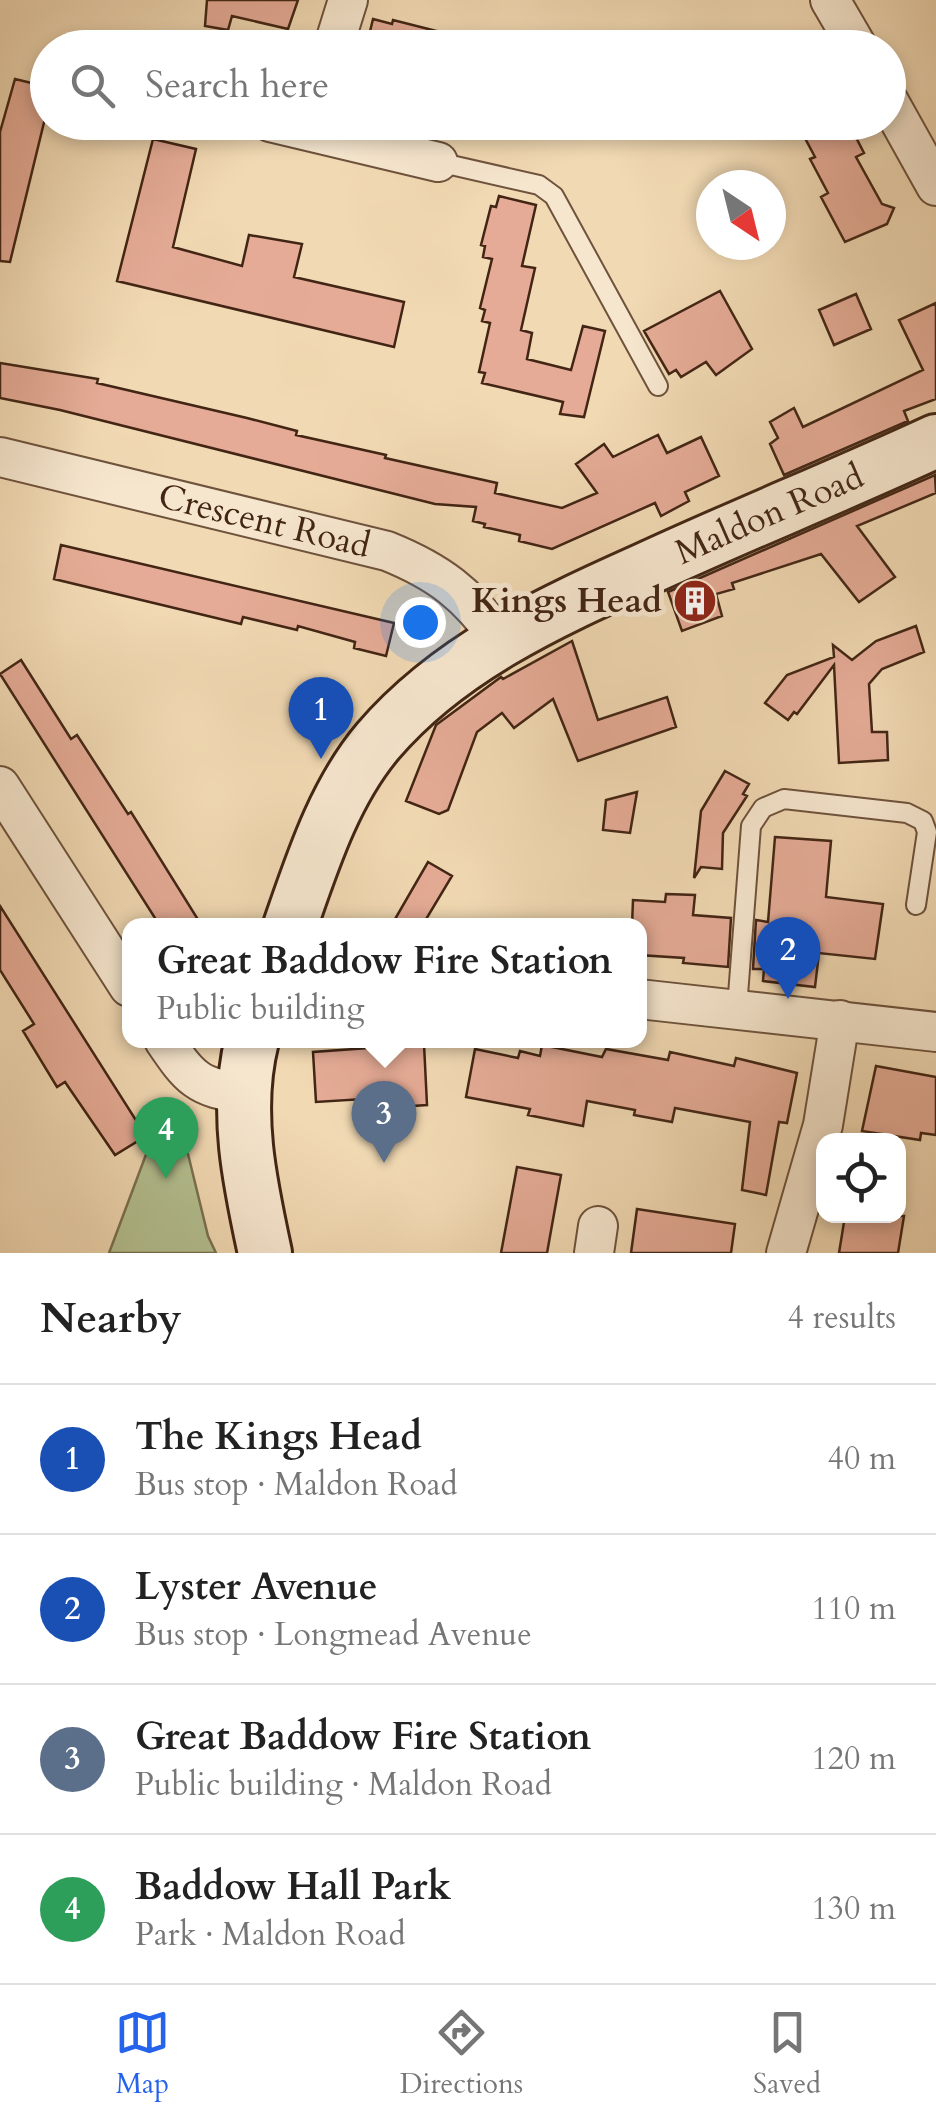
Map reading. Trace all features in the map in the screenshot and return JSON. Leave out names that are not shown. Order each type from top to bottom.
[{"type":"street","points":[[339,30],[348,0]]},
{"type":"street","points":[[830,0],[848,30]]},
{"type":"street","points":[[906,126],[931,162]]},
{"type":"street","points":[[358,140],[438,162]]},
{"type":"street","name":"Maldon Road","points":[[293,918],[334,813],[377,742],[425,695],[500,640],[667,559],[936,441]]},
{"type":"street","name":"Crescent Road","points":[[0,457],[387,551],[424,566],[455,587],[478,608],[500,640]]},
{"type":"street","points":[[0,786],[122,976]]},
{"type":"street","points":[[647,1001],[936,1032]]},
{"type":"street","points":[[786,1253],[823,1125],[840,1020]]},
{"type":"street","points":[[169,1048],[187,1075],[214,1091],[244,1094]]},
{"type":"street","points":[[251,1048],[244,1094],[247,1164],[265,1253]]},
{"type":"lane","points":[[438,162],[539,185],[554,196],[658,386]]},
{"type":"lane","points":[[737,1008],[751,826],[763,808],[784,799],[907,813],[924,821],[927,832],[916,905]]},
{"type":"green space","points":[[165,1104],[178,1113],[208,1236],[216,1253],[109,1253]]},
{"type":"building","points":[[207,0],[298,0],[288,29],[232,16],[228,30],[205,26]]},
{"type":"building","points":[[373,19],[432,30],[370,30]]},
{"type":"building","points":[[15,79],[30,83],[30,140],[40,140],[10,262],[0,261],[0,132]]},
{"type":"building","points":[[153,140],[157,140],[196,149],[173,247],[242,266],[249,235],[302,244],[294,277],[404,302],[394,347],[117,281]]},
{"type":"building","points":[[806,140],[857,140],[864,153],[856,157],[882,204],[894,208],[887,224],[845,242],[821,197],[828,193],[810,159],[815,157]]},
{"type":"building","points":[[499,196],[536,205],[522,266],[535,268],[521,330],[532,333],[527,359],[571,370],[583,326],[605,331],[584,417],[560,414],[563,402],[482,383],[485,373],[479,372],[490,323],[482,321],[485,310],[480,308],[492,259],[483,257],[485,246],[481,245],[491,206],[496,207]]},
{"type":"building","points":[[720,291],[752,349],[716,375],[706,362],[681,377],[676,370],[669,374],[644,331]]},
{"type":"building","points":[[856,294],[871,329],[834,345],[819,310]]},
{"type":"building","points":[[936,303],[936,399],[904,411],[908,421],[784,475],[770,444],[778,438],[770,422],[794,408],[803,427],[923,370],[899,320]]},
{"type":"building","points":[[0,363],[98,379],[97,383],[297,431],[296,435],[497,483],[495,493],[562,508],[597,493],[576,464],[604,444],[613,457],[658,435],[667,453],[701,437],[719,476],[685,492],[689,501],[661,516],[655,503],[552,549],[519,541],[520,535],[473,521],[476,507],[435,504],[0,398]]},
{"type":"building","points":[[935,475],[936,493],[857,526],[895,577],[859,602],[821,554],[732,583],[734,589],[716,594],[722,616],[682,631],[668,592]]},
{"type":"building","points":[[61,545],[394,623],[386,656],[354,648],[355,642],[298,626],[297,630],[243,617],[241,624],[54,579]]},
{"type":"building","points":[[916,626],[924,652],[882,669],[869,684],[872,732],[887,732],[888,760],[839,763],[834,665],[797,714],[794,712],[788,720],[765,703],[787,675],[834,657],[833,645],[852,660],[876,641]]},
{"type":"building","points":[[572,641],[598,720],[667,697],[676,727],[578,761],[553,699],[514,728],[502,713],[477,732],[448,810],[439,814],[406,801],[436,725],[501,677]]},
{"type":"building","points":[[21,660],[71,739],[77,735],[128,814],[131,812],[197,918],[155,918],[0,674]]},
{"type":"building","points":[[725,771],[749,784],[743,794],[747,796],[723,833],[722,869],[701,867],[694,878],[701,811]]},
{"type":"building","points":[[637,792],[630,833],[603,830],[606,800]]},
{"type":"building","points":[[775,837],[831,841],[826,897],[883,904],[875,959],[819,953],[815,987],[763,981],[764,969],[753,969],[756,920],[768,922]]},
{"type":"building","points":[[428,862],[452,876],[427,918],[396,918]]},
{"type":"building","points":[[666,894],[695,895],[693,915],[731,918],[728,967],[647,956],[647,918],[632,918],[633,900],[665,902]]},
{"type":"building","points":[[0,906],[146,1136],[115,1155],[65,1082],[57,1087],[23,1031],[34,1024],[0,970]]},
{"type":"building","points":[[424,1048],[427,1105],[397,1107],[396,1097],[316,1102],[313,1052]]},
{"type":"building","points":[[541,1048],[602,1057],[606,1049],[668,1060],[670,1052],[734,1066],[736,1058],[797,1073],[787,1123],[779,1122],[766,1195],[742,1190],[750,1122],[675,1108],[672,1122],[587,1101],[583,1126],[528,1115],[530,1109],[466,1097],[475,1049],[518,1058],[520,1051],[540,1056]]},
{"type":"building","points":[[876,1066],[936,1077],[936,1135],[921,1133],[920,1140],[906,1138],[906,1133],[862,1131]]},
{"type":"building","points":[[517,1167],[561,1175],[547,1253],[501,1253]]},
{"type":"building","points":[[637,1209],[735,1224],[731,1253],[631,1253]]},
{"type":"building","points":[[844,1223],[903,1223],[898,1253],[839,1253]]},
{"type":"place","name":"Kings Head","points":[[695,601]]},
{"type":"place","name":"The Kings Head","points":[[321,759]]},
{"type":"place","name":"Lyster Avenue","points":[[788,999]]},
{"type":"place","name":"Great Baddow Fire Station","points":[[384,1163]]},
{"type":"place","name":"Baddow Hall Park","points":[[166,1179]]}]
